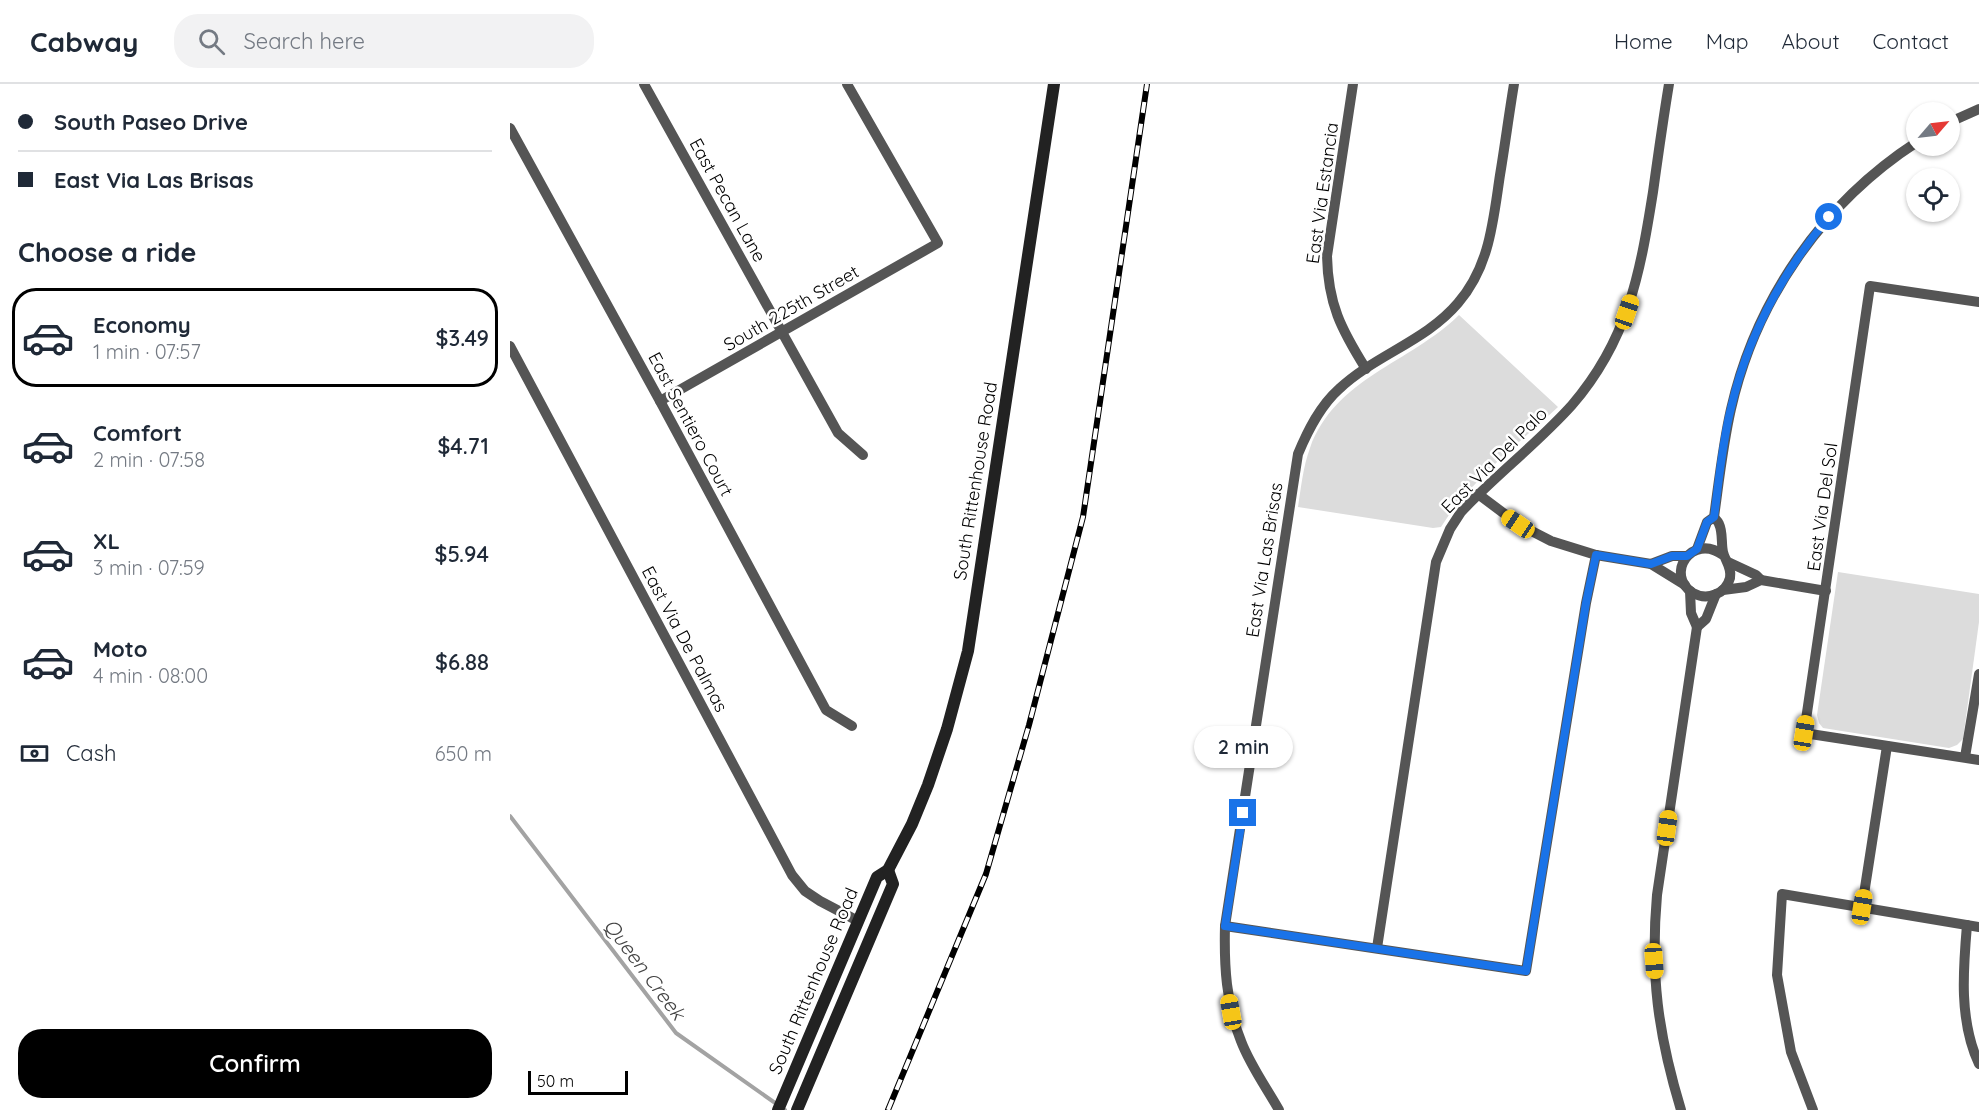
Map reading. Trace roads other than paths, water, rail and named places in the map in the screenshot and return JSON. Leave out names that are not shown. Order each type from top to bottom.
[{"type":"main road","name":"South Rittenhouse Road","points":[[778,1110],[877,877],[888,870],[912,824],[947,729],[968,651],[1054,84]]},
{"type":"main road","name":"South Rittenhouse Road","points":[[798,1110],[893,884],[888,870]]},
{"type":"street","name":"East Pecan Lane","points":[[644,84],[838,433],[863,455]]},
{"type":"street","name":"South 225th Street","points":[[660,402],[938,243],[847,84]]},
{"type":"street","name":"East Via Estancia","points":[[1353,84],[1327,256],[1330,294],[1336,315],[1366,369]]},
{"type":"street","name":"East Via Las Brisas","points":[[1279,1110],[1241,1043],[1235,1027],[1226,975],[1225,926],[1298,454],[1305,437],[1326,403],[1340,388],[1445,316],[1459,302],[1480,270],[1491,236],[1514,84]]},
{"type":"street","name":"East Via Del Palo","points":[[1377,948],[1436,562],[1450,529],[1461,512],[1572,405],[1600,368],[1620,331],[1634,293],[1645,244],[1669,84]]},
{"type":"street","points":[[1960,118],[1979,109]]},
{"type":"street","name":"East Sentiero Court","points":[[510,128],[826,710],[852,726]]},
{"type":"street","points":[[1697,549],[1707,522],[1714,517],[1731,408],[1746,358],[1766,308],[1795,262],[1829,217],[1866,180],[1906,149]]},
{"type":"street","name":"East Via Del Sol","points":[[1887,746],[1804,733],[1870,286],[1979,302]]},
{"type":"street","name":"East Via De Palmas","points":[[510,346],[792,875],[805,891],[858,921]]},
{"type":"street","points":[[1478,494],[1501,513],[1535,533],[1567,547],[1596,555],[1651,564],[1703,597],[1746,587],[1761,580],[1826,591]]},
{"type":"street","points":[[1697,627],[1706,619],[1730,577],[1719,523],[1714,517]]},
{"type":"street","points":[[1681,1110],[1670,1074],[1658,1015],[1654,925],[1697,627],[1691,613],[1688,588],[1682,579],[1681,567],[1687,556],[1697,549],[1711,548],[1761,580]]},
{"type":"street","points":[[1225,926],[1526,971],[1586,603],[1596,555]]},
{"type":"street","points":[[1651,564],[1672,556],[1687,556]]},
{"type":"street","points":[[1965,758],[1979,675]]},
{"type":"street","points":[[1862,907],[1887,746],[1979,760]]},
{"type":"street","points":[[1813,1110],[1791,1052],[1777,975],[1782,894],[1979,927]]},
{"type":"street","points":[[1967,925],[1962,976],[1966,1016],[1979,1064]]},
{"type":"waterway","name":"Queen Creek","points":[[510,816],[676,1033],[785,1110]]},
{"type":"railway","points":[[888,1110],[986,874],[1029,725],[1083,517],[1147,84]]}]
